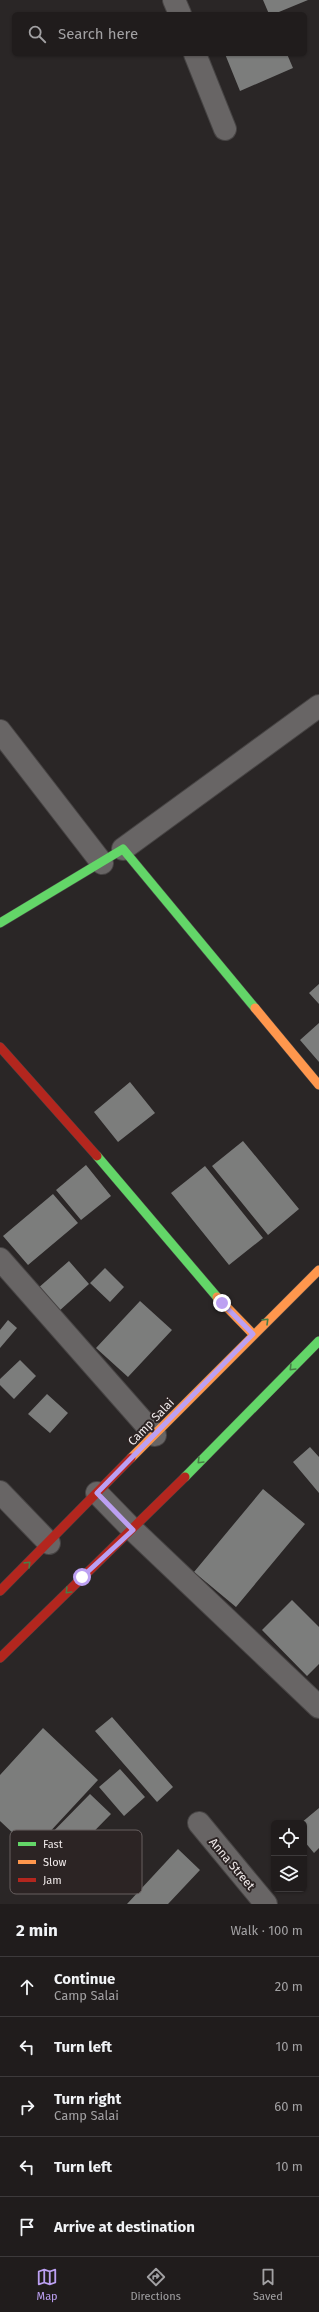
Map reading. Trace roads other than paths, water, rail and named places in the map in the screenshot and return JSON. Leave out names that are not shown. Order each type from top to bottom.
[{"type":"main road","points":[[0,923],[123,849],[319,1085]]},
{"type":"main road","points":[[0,1047],[59,1111],[222,1303],[253,1334]]},
{"type":"main road","name":"Camp Salai","points":[[0,1591],[49,1543],[253,1334],[319,1270]]},
{"type":"main road","points":[[0,1658],[133,1530],[319,1341]]},
{"type":"street","points":[[196,56],[224,128]]},
{"type":"street","points":[[123,849],[319,706]]},
{"type":"street","points":[[0,732],[102,863]]},
{"type":"street","points":[[0,1259],[155,1435]]},
{"type":"street","points":[[0,1492],[49,1543]]},
{"type":"street","points":[[97,1493],[133,1530],[319,1707]]},
{"type":"street","name":"Anna Street","points":[[199,1824],[266,1904]]}]
